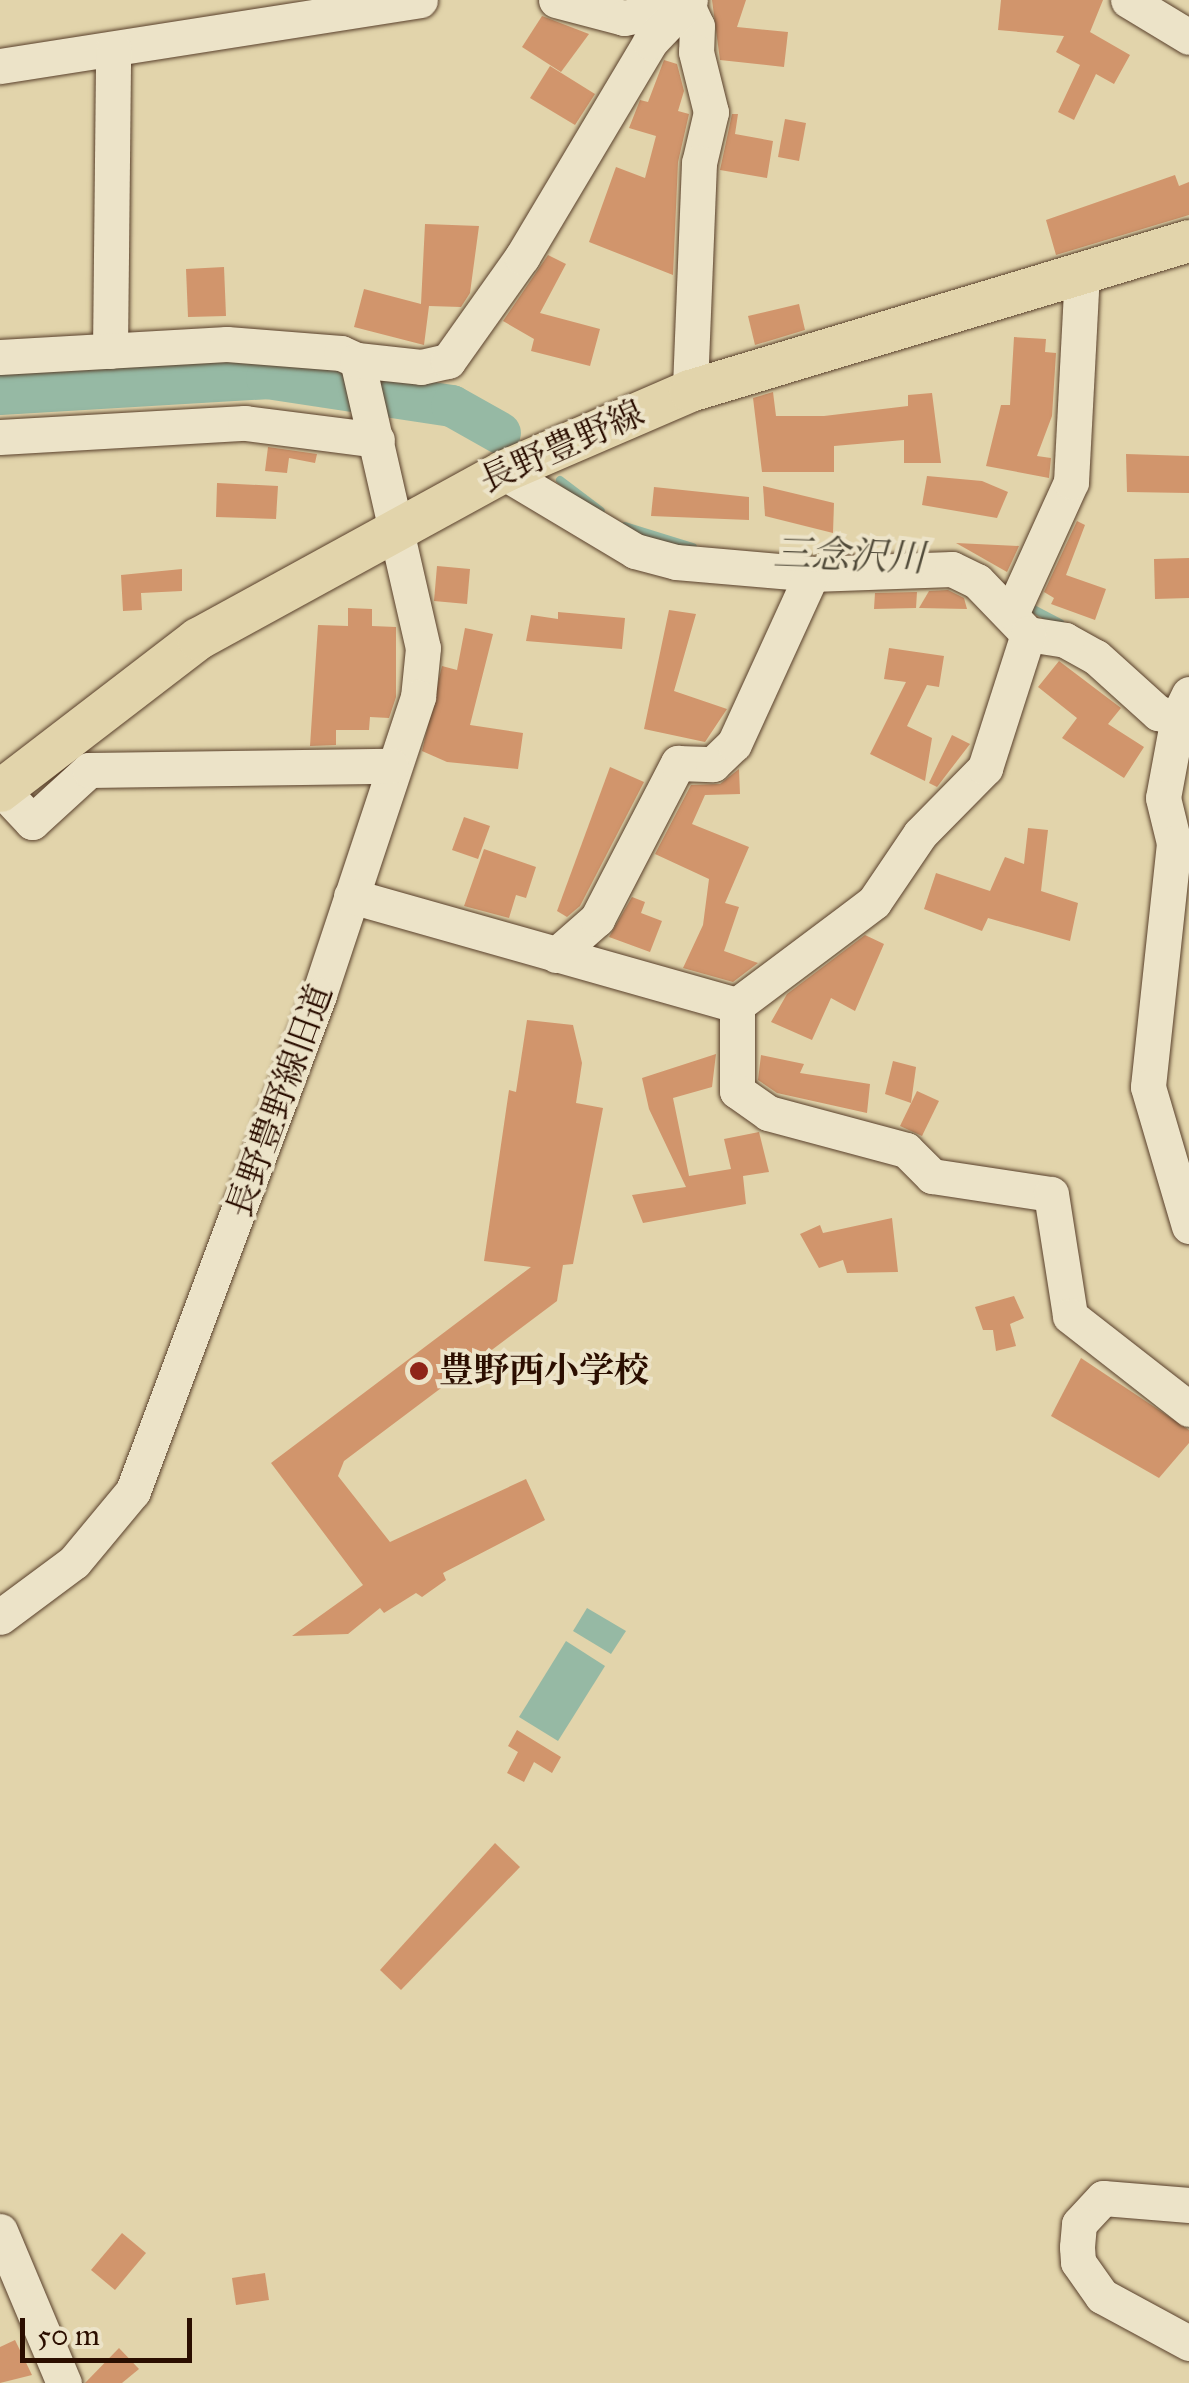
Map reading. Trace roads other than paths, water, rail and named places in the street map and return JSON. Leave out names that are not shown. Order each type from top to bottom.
[{"type":"main road","name":"長野豊野線","points":[[1,790],[198,639],[397,524],[503,472],[690,390],[1189,241]]},
{"type":"street","points":[[0,66],[420,0]]},
{"type":"street","points":[[556,0],[624,18],[688,2]]},
{"type":"street","points":[[1128,0],[1189,37]]},
{"type":"street","points":[[0,357],[227,344],[342,353],[359,370],[421,367],[448,361],[522,256],[650,42],[688,2]]},
{"type":"street","points":[[688,2],[697,26],[696,52],[711,112],[699,163],[690,390]]},
{"type":"street","points":[[110,352],[113,49]]},
{"type":"street","points":[[737,1005],[874,902],[920,834],[985,768],[1019,611],[1071,482],[1082,271]]},
{"type":"street","name":"長野豊野線旧道","points":[[0,1616],[74,1562],[133,1490],[351,896],[390,766],[418,697],[423,648],[359,370]]},
{"type":"street","points":[[0,437],[245,423],[374,431]]},
{"type":"street","points":[[503,472],[635,551],[721,570],[812,574],[952,569],[977,580],[1081,648],[1158,712],[1185,710],[1163,798],[1174,844],[1148,1088],[1189,1226]]},
{"type":"street","points":[[556,955],[596,919],[678,763],[714,764],[734,744],[812,574]]},
{"type":"street","points":[[1,790],[32,822],[88,770],[390,766]]},
{"type":"street","points":[[351,896],[737,1005]]},
{"type":"street","points":[[737,1005],[737,1091],[768,1113],[906,1150],[932,1176],[1051,1194],[1070,1316],[1189,1409]]},
{"type":"street","points":[[1189,2205],[1103,2198],[1079,2224],[1077,2247],[1078,2262],[1102,2296],[1189,2343]]},
{"type":"street","points":[[0,2231],[64,2383]]},
{"type":"waterway","name":"三念沢川","points":[[0,394],[267,378],[452,406],[500,433]]},
{"type":"waterway","name":"三念沢川","points":[[560,480],[601,511]]},
{"type":"waterway","name":"三念沢川","points":[[625,526],[693,547]]},
{"type":"waterway","name":"三念沢川","points":[[1024,604],[1060,623]]},
{"type":"place","name":"豊野西小学校","points":[[419,1371]]}]
